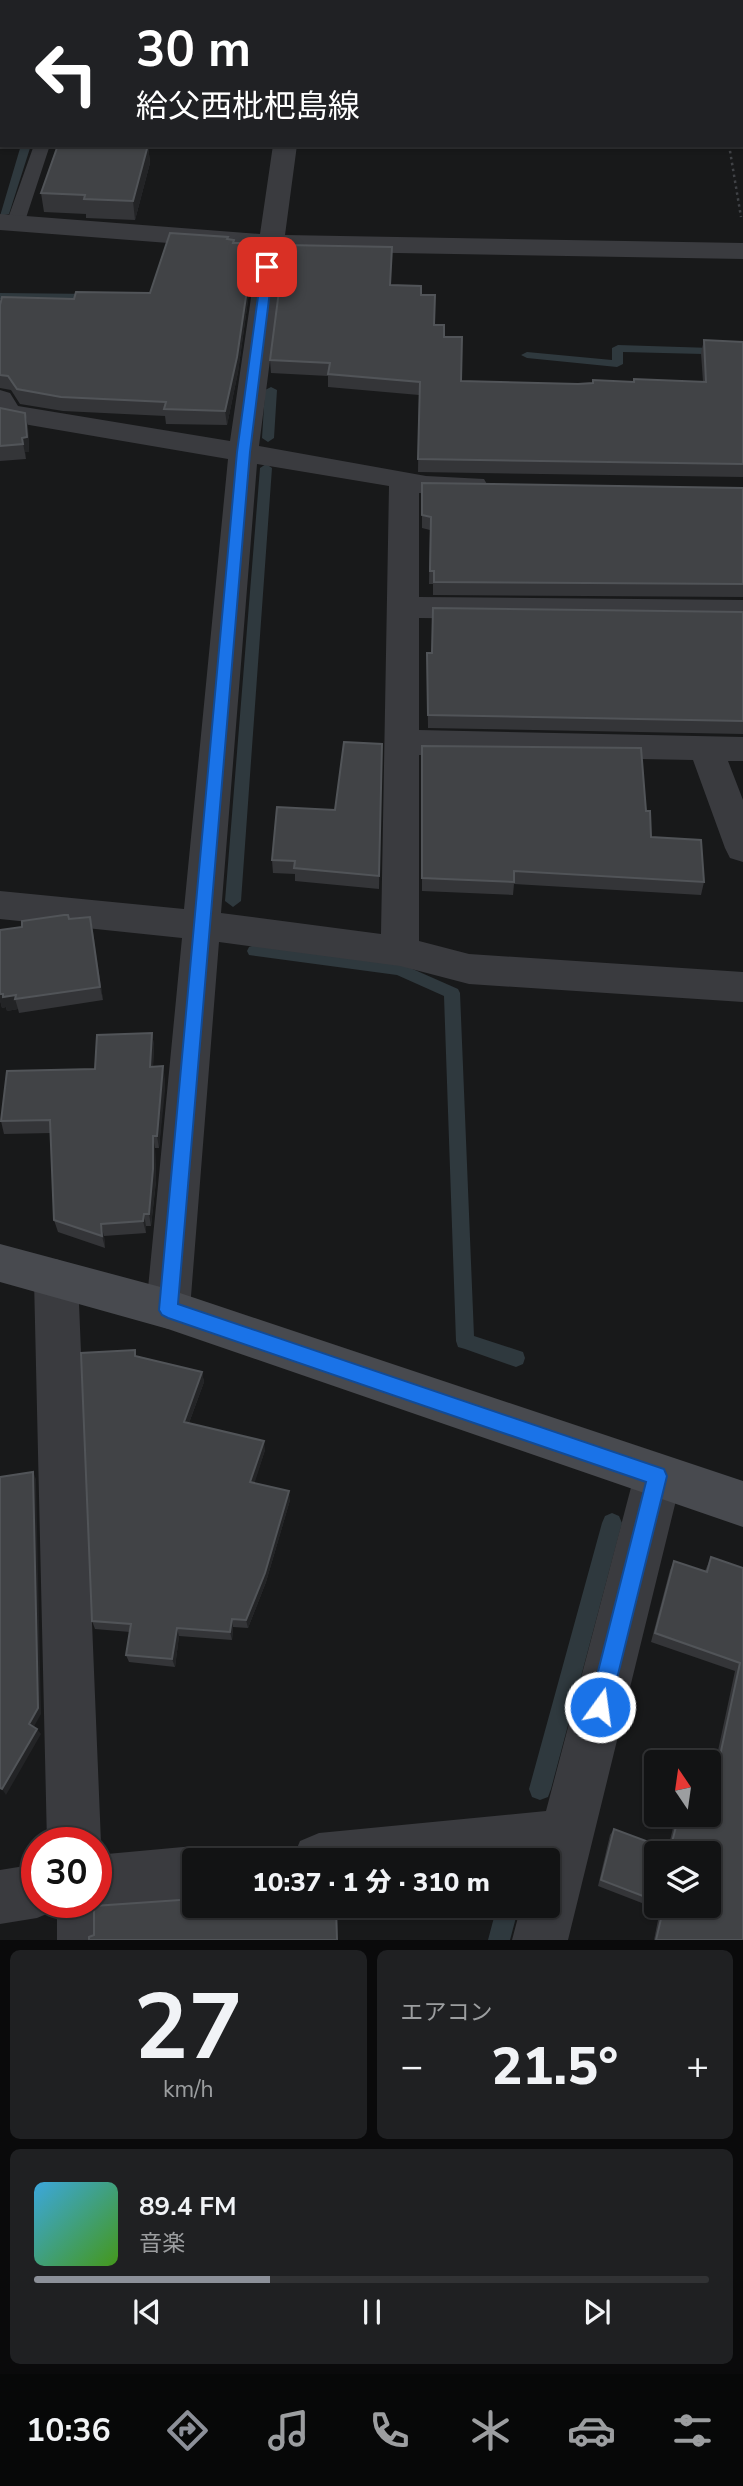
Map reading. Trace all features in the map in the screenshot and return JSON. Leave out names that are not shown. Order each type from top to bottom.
[{"type":"main road","points":[[0,1263],[168,1310],[743,1504]]},
{"type":"street","points":[[168,1310],[243,452],[285,147]]},
{"type":"street","points":[[7,223],[271,243],[743,251]]},
{"type":"street","points":[[0,399],[7,413],[404,479],[425,485],[494,486]]},
{"type":"street","points":[[400,951],[404,479]]},
{"type":"street","points":[[402,607],[743,611]]},
{"type":"street","points":[[402,742],[743,749]]},
{"type":"street","points":[[706,748],[743,848]]},
{"type":"street","points":[[0,905],[202,925],[400,951],[470,969],[743,987]]},
{"type":"street","points":[[56,1279],[73,1827]]},
{"type":"street","points":[[540,1940],[657,1476]]},
{"type":"street","points":[[444,1848],[568,1836]]},
{"type":"street","points":[[112,1880],[182,1873]]},
{"type":"street","points":[[0,1897],[21,1894]]},
{"type":"lane","points":[[7,223],[41,147]]},
{"type":"lane","points":[[76,1918],[76,1940]]},
{"type":"path","points":[[729,147],[741,218]]},
{"type":"building","points":[[57,147],[147,147],[133,201],[84,199],[85,195],[41,193]]},
{"type":"building","points":[[170,233],[228,237],[227,239],[234,240],[233,243],[254,243],[237,357],[225,411],[164,409],[166,402],[61,397],[17,389],[8,376],[0,375],[2,297],[74,299],[76,292],[150,293]]},
{"type":"building","points":[[285,245],[392,247],[390,285],[421,286],[421,295],[435,295],[434,325],[444,325],[444,337],[462,337],[461,381],[578,384],[593,383],[593,380],[634,382],[634,379],[706,382],[704,340],[743,342],[743,464],[418,459],[420,382],[328,374],[330,363],[270,360]]},
{"type":"building","points":[[0,408],[25,413],[27,437],[22,438],[23,444],[0,446]]},
{"type":"building","points":[[422,483],[743,488],[743,584],[434,582],[434,571],[430,571],[431,517],[422,515]]},
{"type":"building","points":[[433,608],[743,612],[743,721],[428,715],[427,653],[432,653]]},
{"type":"building","points":[[344,742],[382,744],[379,876],[294,868],[295,861],[272,860],[277,807],[335,810]]},
{"type":"building","points":[[422,746],[641,748],[651,837],[701,840],[704,882],[514,871],[514,882],[422,878]]},
{"type":"building","points":[[68,915],[69,919],[90,917],[100,987],[15,999],[16,995],[3,997],[3,994],[0,994],[0,930],[22,927],[22,921]]},
{"type":"building","points":[[152,1033],[150,1067],[163,1066],[157,1136],[153,1136],[149,1214],[144,1214],[143,1221],[101,1224],[102,1236],[54,1220],[50,1120],[1,1121],[7,1071],[95,1069],[97,1035]]},
{"type":"building","points":[[135,1350],[135,1356],[202,1372],[184,1422],[264,1441],[250,1482],[289,1491],[265,1573],[246,1620],[232,1619],[230,1632],[177,1628],[172,1659],[126,1655],[131,1624],[92,1621],[81,1353]]},
{"type":"building","points":[[33,1472],[38,1708],[29,1724],[37,1729],[2,1789],[0,1477]]},
{"type":"building","points":[[711,1557],[743,1568],[743,1940],[656,1940],[661,1918],[721,1918],[721,1841],[672,1841],[676,1827],[721,1827],[721,1751],[740,1663],[655,1633],[674,1561],[707,1572]]},
{"type":"building","points":[[614,1829],[646,1841],[644,1896],[601,1880]]},
{"type":"building","points":[[182,1900],[182,1918],[336,1918],[337,1940],[89,1940],[89,1937],[94,1935],[94,1918],[112,1918],[112,1905]]},
{"type":"waterway","points":[[4,214],[25,147]]},
{"type":"waterway","points":[[0,296],[96,297]]},
{"type":"waterway","points":[[527,355],[617,364],[618,348],[743,352]]},
{"type":"waterway","points":[[268,438],[271,390]]},
{"type":"waterway","points":[[233,901],[266,468]]},
{"type":"waterway","points":[[255,951],[399,969],[452,993],[465,1341],[516,1358]]},
{"type":"waterway","points":[[540,1789],[612,1523]]},
{"type":"waterway","points":[[499,1940],[505,1918]]},
{"type":"route","points":[[267,267],[243,452],[168,1310],[657,1476],[600,1707]]}]
